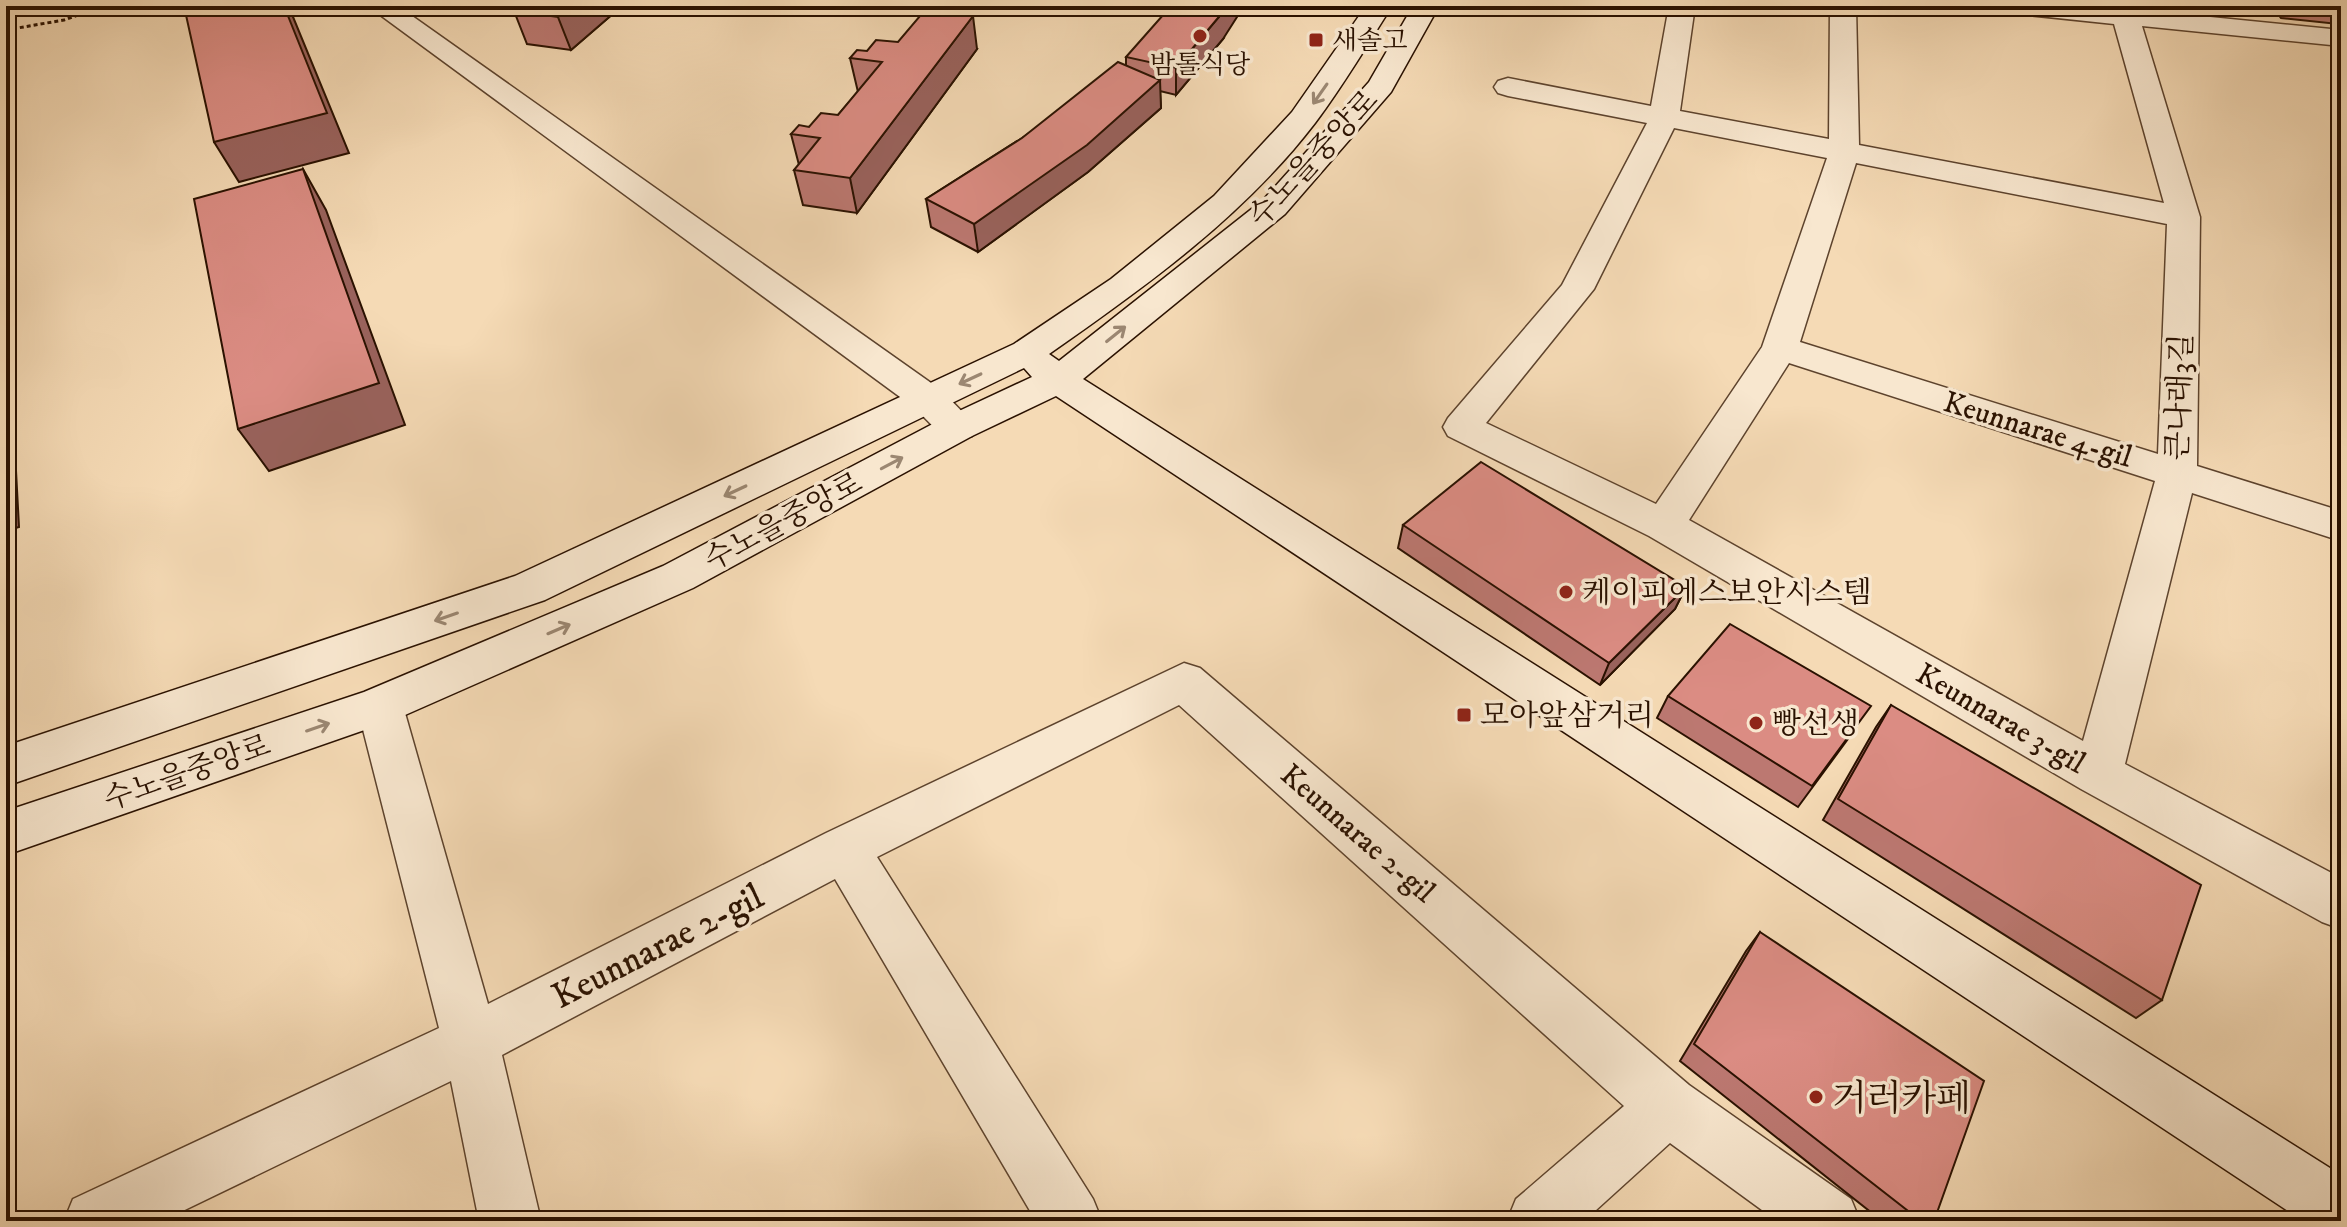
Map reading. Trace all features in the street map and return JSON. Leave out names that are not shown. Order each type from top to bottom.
[{"type":"street","points":[[381,6],[928,399],[958,427]]},
{"type":"street","name":"수노을중앙로","points":[[6,766],[530,588],[928,399],[1043,366],[1123,286],[1225,203],[1303,118],[1379,6]]},
{"type":"street","name":"수노을중앙로","points":[[6,833],[380,706],[678,577],[958,427],[1274,207],[1381,86],[1426,6]]},
{"type":"street","name":"Keunnarae 3-gil","points":[[1682,6],[1664,118],[1577,289],[1462,427],[1664,525],[2098,774],[2341,905]]},
{"type":"street","points":[[1664,525],[1780,348],[1844,153],[1843,6]]},
{"type":"street","points":[[2019,6],[2341,38]]},
{"type":"street","name":"큰나래3길","points":[[2098,774],[2177,473],[2184,217],[2126,17]]},
{"type":"street","points":[[1508,87],[2184,217]]},
{"type":"street","name":"Keunnarae 4-gil","points":[[1780,348],[2341,526]]},
{"type":"street","points":[[1043,366],[2341,1210]]},
{"type":"street","name":"Keunnarae 2-gil","points":[[95,1221],[471,1042],[844,849],[1184,681],[1668,1106],[1829,1221]]},
{"type":"street","points":[[380,706],[471,1042],[510,1221]]},
{"type":"street","points":[[844,849],[1071,1221]]},
{"type":"street","points":[[1538,1221],[1668,1106]]},
{"type":"path","points":[[6,30],[64,20],[103,6]]},
{"type":"building","points":[[184,6],[284,6],[327,113],[214,142]]},
{"type":"building","points":[[520,6],[572,6],[558,17],[514,11]]},
{"type":"building","points":[[1171,6],[1228,6],[1176,68],[1126,57]]},
{"type":"building","points":[[925,10],[973,16],[850,178],[794,170],[820,138],[791,134],[799,125],[809,127],[821,113],[838,115],[882,62],[850,58],[857,50],[867,51],[876,40],[898,42]]},
{"type":"building","points":[[1118,62],[1160,80],[1087,145],[974,224],[926,199],[1022,138]]},
{"type":"building","points":[[303,169],[379,383],[238,429],[194,199]]},
{"type":"building","points":[[1481,462],[1686,587],[1609,663],[1403,525]]},
{"type":"building","name":"빵선생","points":[[1730,624],[1871,706],[1812,786],[1668,696]]},
{"type":"building","points":[[1891,705],[2201,885],[2162,1000],[1838,799]]},
{"type":"building","points":[[1760,932],[1984,1081],[1934,1221],[1921,1221],[1694,1044]]},
{"type":"place","name":"밤톨식당","points":[[1200,36]]},
{"type":"place","name":"새솔고","points":[[1316,40]]},
{"type":"place","name":"케이피에스보안시스템","points":[[1566,592]]},
{"type":"place","name":"모아앞삼거리","points":[[1464,715]]},
{"type":"place","name":"빵선생","points":[[1756,723]]},
{"type":"place","name":"거러카페","points":[[1816,1097]]}]
